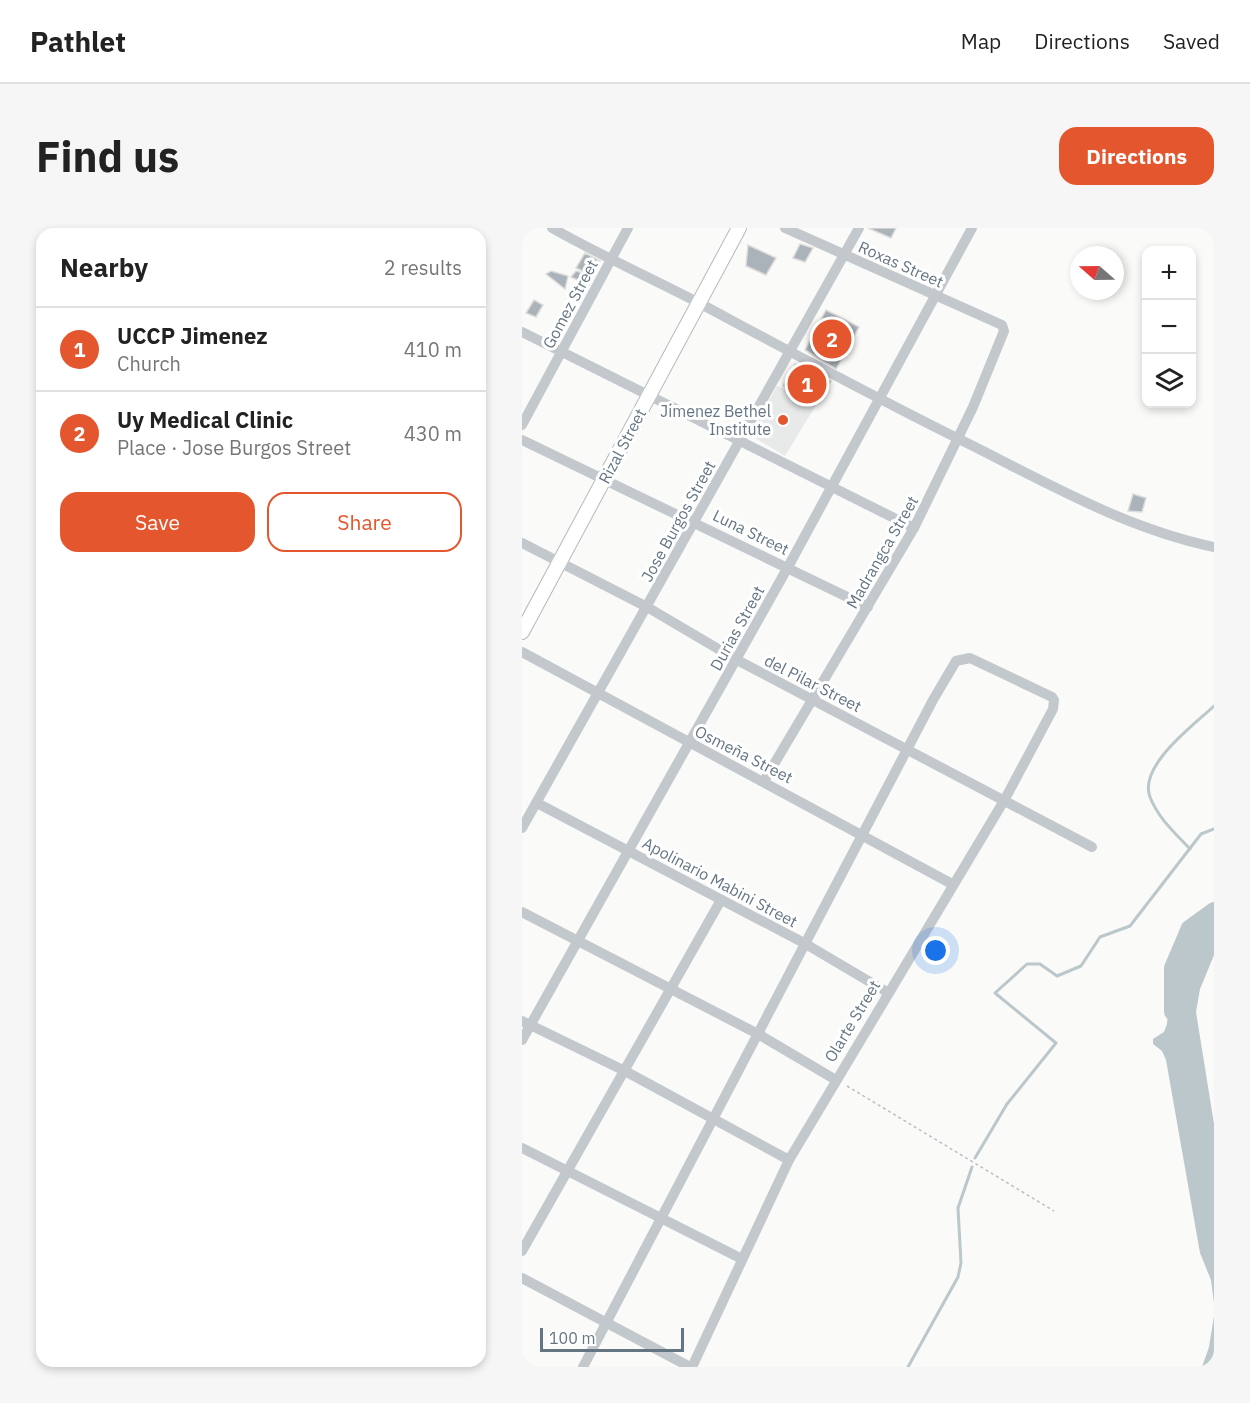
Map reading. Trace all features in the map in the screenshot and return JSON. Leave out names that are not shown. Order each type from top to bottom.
[{"type":"main road","name":"Rizal Street","points":[[522,632],[739,228]]},
{"type":"street","points":[[552,228],[610,261],[699,303],[880,401],[1133,523],[1214,547]]},
{"type":"street","name":"Gomez Street","points":[[522,425],[628,228]]},
{"type":"street","name":"Roxas Street","points":[[785,228],[1004,327]]},
{"type":"street","name":"Jose Burgos Street","points":[[522,828],[859,228]]},
{"type":"street","name":"Durias Street","points":[[522,1040],[526,1023],[578,940],[737,660],[880,401],[972,228]]},
{"type":"street","name":"Madrangca Street","points":[[764,781],[914,528],[959,439],[1001,341],[1004,327]]},
{"type":"street","points":[[522,332],[741,439],[914,528]]},
{"type":"street","name":"Luna Street","points":[[522,440],[696,521],[868,607]]},
{"type":"street","name":"del Pilar Street","points":[[522,543],[647,608],[737,660],[1092,846]]},
{"type":"street","name":"Osmeña Street","points":[[522,652],[597,694],[863,833],[952,884]]},
{"type":"street","name":"Olarte Street","points":[[691,1367],[789,1160],[887,992],[1005,799],[1053,709],[1054,700],[1045,693],[970,658],[959,659],[908,749]]},
{"type":"street","points":[[582,1367],[908,749]]},
{"type":"street","name":"Apolinario Mabini Street","points":[[537,803],[804,943],[887,992]]},
{"type":"street","points":[[522,1251],[569,1172],[721,900]]},
{"type":"street","points":[[522,912],[670,991],[758,1034],[836,1080]]},
{"type":"street","points":[[526,1023],[625,1071],[789,1160]]},
{"type":"street","points":[[522,1148],[660,1220],[742,1259]]},
{"type":"street","points":[[522,1278],[691,1367]]},
{"type":"path","points":[[836,1080],[1054,1211]]},
{"type":"shaded area","name":"Jimenez Bethel Institute","points":[[777,386],[803,396],[816,405],[785,456],[750,435]]},
{"type":"shaded area","points":[[1214,910],[1214,955],[1200,989],[1196,1012],[1214,1124],[1214,1303],[1211,1280],[1200,1253],[1166,1060],[1162,1051],[1153,1044],[1153,1039],[1164,1032],[1167,1024],[1169,997],[1177,982],[1175,966],[1193,931]]},
{"type":"shaded area","points":[[1214,1316],[1214,1367],[1202,1367],[1209,1347]]},
{"type":"building","points":[[868,228],[896,228],[891,238]]},
{"type":"building","points":[[800,244],[813,248],[805,262],[793,258]]},
{"type":"building","points":[[748,245],[776,258],[766,275],[746,266]]},
{"type":"building","points":[[585,253],[600,261],[593,276],[576,268]]},
{"type":"building","points":[[551,271],[568,276],[565,289],[546,274]]},
{"type":"building","points":[[576,271],[593,276],[589,285],[571,277]]},
{"type":"building","points":[[534,300],[543,305],[536,317],[526,313]]},
{"type":"building","points":[[826,310],[859,327],[836,369],[805,350]]},
{"type":"building","points":[[795,364],[831,381],[819,403],[810,398],[812,396],[792,386],[789,389],[783,386]]},
{"type":"building","points":[[1133,494],[1146,498],[1142,512],[1128,511]]},
{"type":"waterway","points":[[1190,849],[1158,812],[1150,797],[1148,785],[1152,772],[1170,747],[1214,706]]},
{"type":"waterway","points":[[975,1158],[1007,1104],[1056,1043],[995,993],[1027,964],[1040,964],[1057,976],[1081,966],[1100,937],[1130,926],[1201,834],[1214,829]]},
{"type":"waterway","points":[[1172,1012],[1172,968],[1189,928],[1214,910]]},
{"type":"waterway","points":[[908,1367],[958,1277],[961,1263],[958,1208],[972,1167]]},
{"type":"place","name":"Uy Medical Clinic","points":[[832,339]]},
{"type":"place","name":"UCCP Jimenez","points":[[807,384]]},
{"type":"place","name":"Jimenez Bethel Institute","points":[[783,420]]}]
